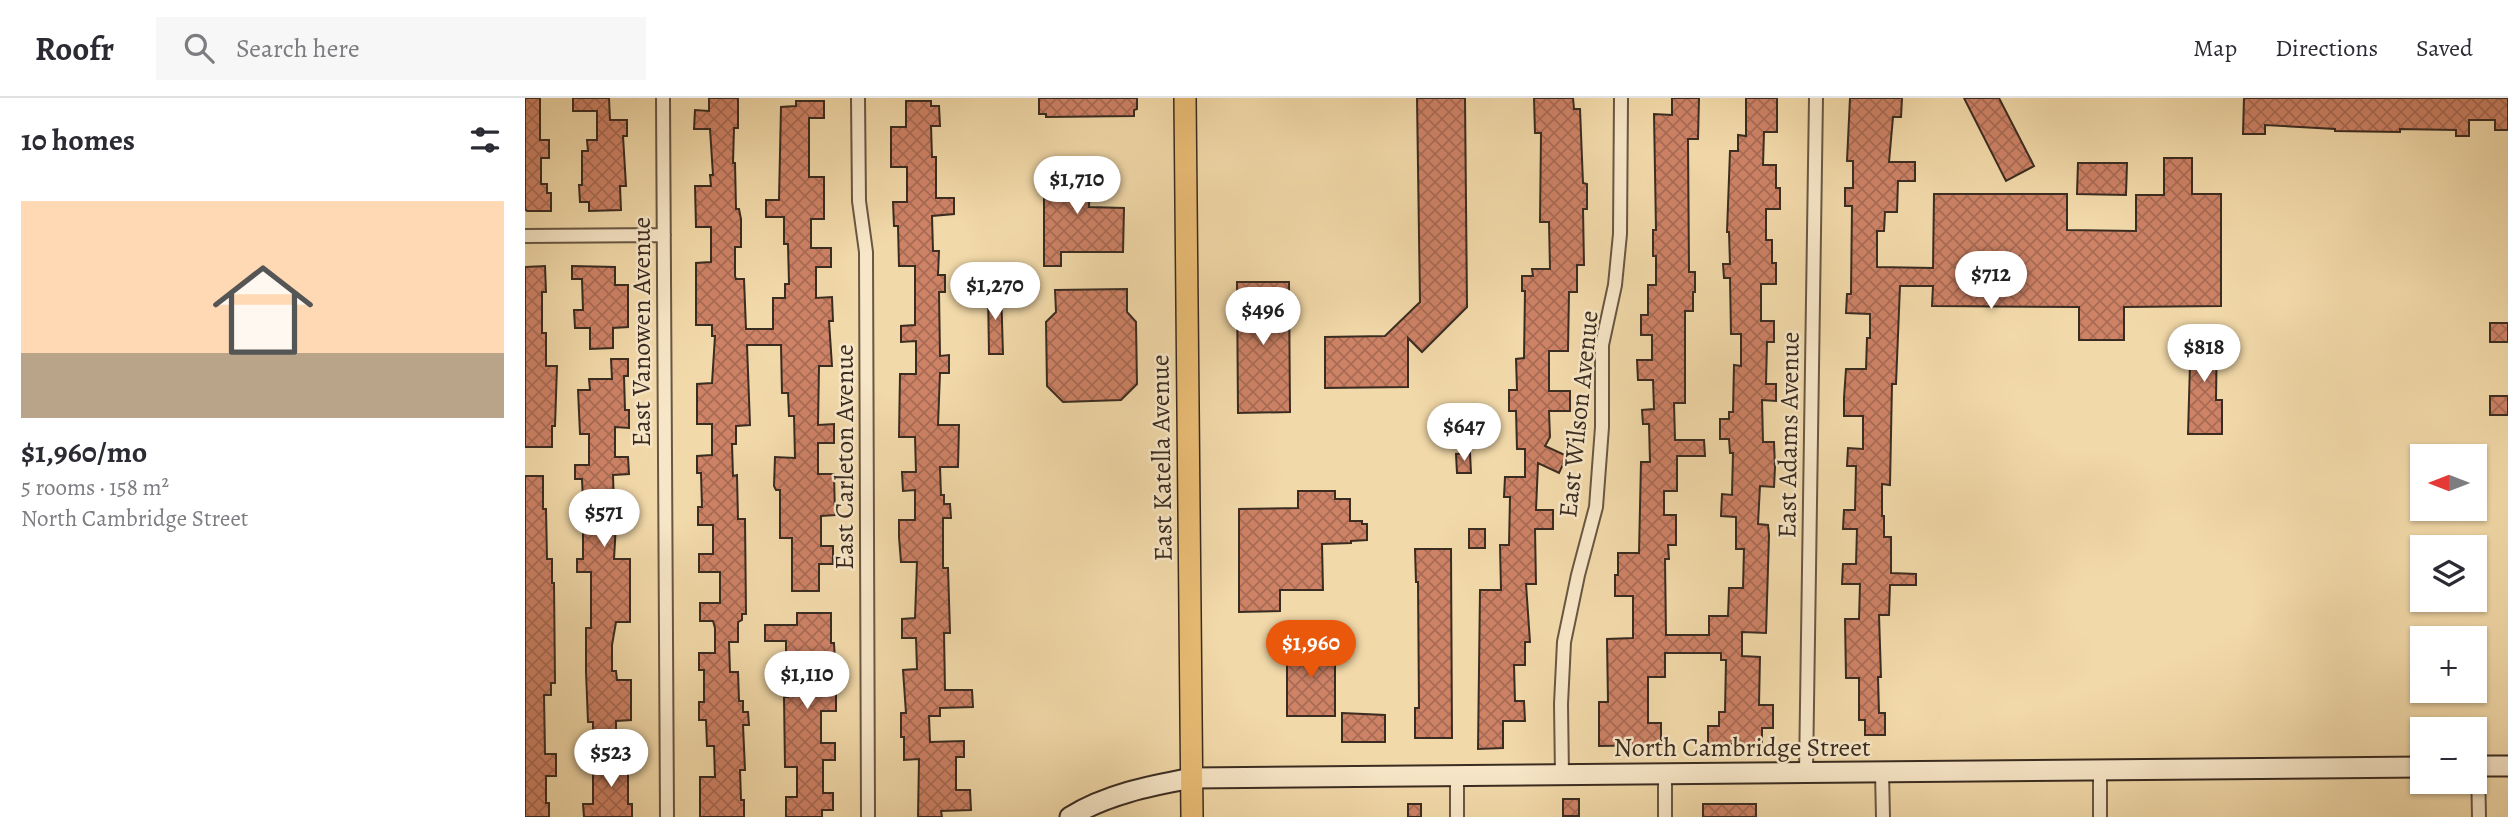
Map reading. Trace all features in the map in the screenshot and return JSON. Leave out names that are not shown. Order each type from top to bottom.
[{"type":"main road","name":"East Katella Avenue","points":[[1185,98],[1192,817]]},
{"type":"street","name":"East Vanowen Avenue","points":[[663,98],[667,817]]},
{"type":"street","name":"East Carleton Avenue","points":[[858,98],[859,201],[866,252],[868,817]]},
{"type":"street","name":"East Wilson Avenue","points":[[1562,775],[1564,642],[1596,507],[1602,427],[1602,345],[1615,285],[1619,247],[1621,98]]},
{"type":"street","name":"East Adams Avenue","points":[[1806,772],[1816,98]]},
{"type":"street","points":[[525,236],[664,235]]},
{"type":"street","points":[[2487,766],[2508,766]]},
{"type":"street","name":"North Cambridge Street","points":[[1070,817],[1117,796],[1149,786],[1192,778],[2410,767]]},
{"type":"street","points":[[2100,770],[2100,817]]},
{"type":"street","points":[[1882,772],[1883,817]]},
{"type":"street","points":[[1665,774],[1665,817]]},
{"type":"street","points":[[1457,775],[1457,817]]},
{"type":"street","points":[[2478,794],[2479,817]]},
{"type":"building","points":[[525,98],[540,98],[540,140],[549,140],[549,158],[541,158],[541,184],[547,184],[547,193],[551,193],[551,211],[525,209]]},
{"type":"building","points":[[573,98],[609,98],[610,120],[627,120],[627,136],[623,136],[626,186],[620,186],[621,210],[589,211],[589,202],[580,202],[582,151],[588,151],[587,140],[597,140],[597,111],[573,111]]},
{"type":"building","points":[[709,98],[738,98],[738,128],[734,128],[733,163],[736,209],[739,209],[741,219],[741,247],[735,247],[735,276],[736,279],[744,279],[746,329],[773,329],[773,298],[785,298],[785,284],[789,284],[784,217],[766,217],[766,200],[779,200],[781,107],[796,106],[796,101],[824,101],[824,118],[809,118],[809,177],[824,177],[824,219],[811,219],[811,248],[831,248],[831,267],[816,267],[816,298],[832,297],[833,321],[829,321],[832,366],[819,366],[818,425],[834,424],[834,443],[818,443],[818,474],[834,474],[835,515],[821,516],[821,546],[833,546],[833,564],[819,564],[819,591],[792,591],[792,538],[780,538],[780,490],[776,490],[774,486],[775,457],[795,458],[794,416],[789,416],[788,393],[782,393],[781,345],[747,345],[750,425],[736,426],[736,444],[732,444],[733,476],[737,475],[738,519],[745,519],[746,614],[742,614],[742,620],[738,622],[738,642],[729,642],[730,672],[738,672],[739,701],[743,701],[743,712],[748,712],[749,725],[743,725],[745,770],[740,770],[744,817],[700,817],[700,777],[715,777],[714,746],[707,746],[706,720],[699,720],[699,702],[704,702],[704,670],[699,670],[699,653],[715,653],[715,628],[713,621],[700,621],[700,603],[720,603],[720,572],[699,572],[699,554],[713,554],[713,525],[698,525],[698,507],[702,507],[701,473],[697,473],[697,456],[712,455],[712,424],[697,424],[697,384],[712,383],[715,336],[712,336],[712,325],[696,325],[696,263],[711,262],[711,227],[696,227],[695,186],[711,186],[710,175],[713,175],[710,129],[694,129],[695,110],[709,111]]},
{"type":"building","points":[[1039,98],[1137,98],[1137,109],[1134,110],[1134,116],[1046,117],[1046,114],[1039,114]]},
{"type":"building","points":[[1417,98],[1465,98],[1467,307],[1422,352],[1408,338],[1408,387],[1325,388],[1325,337],[1385,336],[1420,302]]},
{"type":"building","points":[[1534,98],[1573,98],[1574,109],[1580,109],[1583,183],[1587,184],[1587,209],[1583,209],[1584,265],[1577,265],[1577,292],[1569,292],[1568,351],[1549,351],[1549,391],[1570,391],[1570,411],[1549,411],[1550,437],[1545,446],[1567,456],[1559,473],[1538,463],[1536,510],[1553,510],[1553,529],[1535,529],[1536,584],[1526,584],[1530,642],[1525,642],[1525,665],[1514,665],[1515,701],[1524,701],[1525,721],[1503,721],[1503,748],[1478,749],[1480,590],[1501,590],[1500,545],[1509,545],[1510,497],[1504,497],[1505,477],[1525,477],[1525,449],[1517,449],[1516,411],[1509,411],[1509,390],[1517,390],[1516,359],[1524,358],[1525,291],[1522,291],[1522,276],[1533,276],[1532,269],[1550,269],[1549,222],[1540,222],[1541,133],[1535,133]]},
{"type":"building","points":[[1672,98],[1699,98],[1698,139],[1688,139],[1689,272],[1695,272],[1695,292],[1693,311],[1685,311],[1685,403],[1674,403],[1675,440],[1704,440],[1705,456],[1677,456],[1677,491],[1664,491],[1664,515],[1676,515],[1676,545],[1668,545],[1669,559],[1665,559],[1666,635],[1709,635],[1709,616],[1728,616],[1729,588],[1743,588],[1744,549],[1736,549],[1736,517],[1721,516],[1722,494],[1732,495],[1733,453],[1730,453],[1729,439],[1720,439],[1720,419],[1729,419],[1729,412],[1733,412],[1734,365],[1741,366],[1741,334],[1731,334],[1730,278],[1724,278],[1723,264],[1730,264],[1727,232],[1730,151],[1738,151],[1738,135],[1746,136],[1746,98],[1777,98],[1777,132],[1764,132],[1763,165],[1776,165],[1776,188],[1780,188],[1780,209],[1766,209],[1766,240],[1772,240],[1776,284],[1761,284],[1761,321],[1774,321],[1774,342],[1767,342],[1766,384],[1776,384],[1776,401],[1762,400],[1763,442],[1774,442],[1775,467],[1774,487],[1760,486],[1758,524],[1768,525],[1769,535],[1766,633],[1742,632],[1742,656],[1760,657],[1759,705],[1773,705],[1773,728],[1762,728],[1762,744],[1708,744],[1708,726],[1719,726],[1719,712],[1725,712],[1726,660],[1721,660],[1721,653],[1665,653],[1665,677],[1648,677],[1648,723],[1661,723],[1661,745],[1599,746],[1599,702],[1608,702],[1607,639],[1633,638],[1633,596],[1615,596],[1615,575],[1618,575],[1618,553],[1639,553],[1641,462],[1650,462],[1649,424],[1643,424],[1642,410],[1654,409],[1653,380],[1638,380],[1637,360],[1652,360],[1652,335],[1641,335],[1641,315],[1648,315],[1648,285],[1656,285],[1656,256],[1653,256],[1653,230],[1656,230],[1654,114],[1672,115]]},
{"type":"building","points":[[1850,98],[1902,98],[1901,117],[1893,117],[1889,162],[1915,162],[1915,181],[1898,181],[1897,212],[1885,212],[1884,231],[1877,231],[1877,267],[1933,268],[1934,194],[2067,194],[2067,230],[2136,231],[2136,195],[2164,195],[2164,158],[2192,158],[2192,194],[2221,194],[2221,306],[2124,307],[2124,340],[2079,340],[2079,307],[1932,306],[1933,286],[1900,286],[1896,384],[1892,384],[1890,485],[1882,484],[1882,516],[1884,537],[1891,537],[1891,573],[1916,574],[1916,585],[1890,585],[1889,615],[1879,615],[1879,713],[1885,713],[1885,735],[1865,735],[1865,720],[1859,720],[1859,678],[1846,678],[1845,619],[1859,619],[1860,584],[1842,584],[1843,564],[1856,564],[1857,529],[1843,529],[1844,510],[1855,510],[1856,466],[1847,466],[1848,448],[1863,449],[1863,416],[1844,416],[1846,369],[1866,369],[1867,338],[1870,338],[1870,314],[1846,313],[1847,294],[1851,294],[1852,206],[1845,206],[1845,188],[1853,188],[1853,161],[1847,161]]},
{"type":"building","points":[[1964,98],[1999,98],[2034,166],[2006,181]]},
{"type":"building","points":[[2244,98],[2508,98],[2508,130],[2495,130],[2495,120],[2469,120],[2469,136],[2456,136],[2456,130],[2335,131],[2265,125],[2265,134],[2243,134]]},
{"type":"building","points":[[906,101],[931,101],[931,106],[939,106],[940,126],[931,126],[932,157],[936,157],[936,198],[954,198],[954,214],[932,216],[933,251],[939,251],[938,275],[945,275],[945,292],[939,292],[940,356],[949,355],[949,373],[940,373],[938,425],[959,425],[958,467],[940,467],[941,495],[944,495],[944,504],[950,504],[951,518],[943,518],[943,568],[948,568],[950,633],[944,633],[945,690],[972,690],[973,707],[940,708],[940,716],[929,716],[930,742],[964,741],[964,757],[956,757],[956,790],[970,790],[971,810],[941,811],[942,817],[918,817],[919,759],[904,760],[904,737],[901,737],[901,713],[906,713],[903,670],[917,669],[916,638],[902,638],[902,619],[915,618],[917,562],[901,562],[899,537],[899,520],[915,520],[915,490],[903,491],[902,472],[916,472],[915,437],[899,437],[900,374],[916,374],[916,341],[901,342],[901,326],[915,325],[915,266],[899,266],[898,226],[894,226],[893,202],[907,202],[907,167],[891,167],[891,127],[906,127]]},
{"type":"building","points":[[2078,163],[2127,163],[2126,195],[2077,194]]},
{"type":"building","points":[[1044,164],[1085,164],[1085,175],[1090,175],[1089,207],[1124,208],[1123,252],[1061,252],[1061,266],[1044,266]]},
{"type":"building","points":[[545,266],[546,292],[542,292],[542,333],[546,333],[546,366],[557,366],[555,426],[552,426],[552,447],[525,447],[525,267]]},
{"type":"building","points":[[572,266],[615,267],[615,285],[628,285],[628,327],[613,328],[613,348],[590,349],[590,328],[575,328],[574,310],[583,310],[582,279],[572,279]]},
{"type":"building","points":[[1237,282],[1289,282],[1290,412],[1238,413]]},
{"type":"building","points":[[1001,289],[1003,354],[989,354],[988,290]]},
{"type":"building","points":[[1127,289],[1127,312],[1136,322],[1137,384],[1121,400],[1063,402],[1047,386],[1046,322],[1056,312],[1055,290]]},
{"type":"building","points":[[2490,323],[2508,323],[2508,342],[2490,342]]},
{"type":"building","points":[[2191,329],[2217,329],[2216,400],[2222,400],[2222,434],[2188,434]]},
{"type":"building","points":[[611,359],[628,359],[628,376],[624,376],[625,410],[629,410],[629,428],[615,427],[615,457],[628,457],[629,474],[613,475],[614,506],[629,506],[629,524],[616,524],[614,559],[630,559],[630,622],[616,622],[612,645],[612,671],[616,671],[617,680],[631,680],[631,720],[616,721],[616,742],[593,742],[593,722],[588,722],[586,672],[586,628],[591,628],[591,572],[577,572],[577,559],[583,559],[583,501],[582,479],[575,479],[575,465],[589,465],[589,434],[580,434],[578,390],[590,390],[589,379],[612,379]]},
{"type":"building","points":[[2490,396],[2508,396],[2508,415],[2490,415]]},
{"type":"building","points":[[1470,453],[1471,473],[1457,473],[1456,454]]},
{"type":"building","points":[[525,476],[543,476],[547,559],[552,559],[554,583],[555,683],[551,683],[551,695],[544,695],[545,754],[556,754],[556,776],[546,776],[549,817],[525,817]]},
{"type":"building","points":[[1298,491],[1335,491],[1335,499],[1350,499],[1350,521],[1367,524],[1367,540],[1322,544],[1323,590],[1280,590],[1280,611],[1239,612],[1239,509],[1298,508]]},
{"type":"building","points":[[1469,529],[1485,529],[1485,548],[1469,548]]},
{"type":"building","points":[[1415,549],[1451,549],[1452,738],[1415,738],[1415,708],[1419,708],[1418,582]]},
{"type":"building","points":[[797,613],[831,613],[831,643],[834,643],[835,662],[819,662],[819,693],[836,693],[836,711],[821,711],[821,743],[835,743],[835,760],[823,760],[823,793],[833,793],[833,810],[822,810],[822,817],[786,817],[786,797],[797,797],[797,767],[785,767],[784,697],[788,697],[788,692],[797,692],[796,663],[786,663],[786,641],[765,641],[765,625],[797,625]]},
{"type":"building","points":[[1287,645],[1335,645],[1335,716],[1287,716]]},
{"type":"building","points":[[1342,713],[1385,715],[1385,742],[1342,742]]},
{"type":"building","points":[[631,752],[628,804],[632,804],[632,817],[584,817],[583,804],[593,804],[593,773],[605,773],[605,753]]},
{"type":"building","points":[[1563,799],[1579,799],[1579,816],[1563,816]]},
{"type":"building","points":[[1408,804],[1421,804],[1421,817],[1408,817]]},
{"type":"building","points":[[1703,804],[1756,804],[1756,817],[1703,817]]}]
